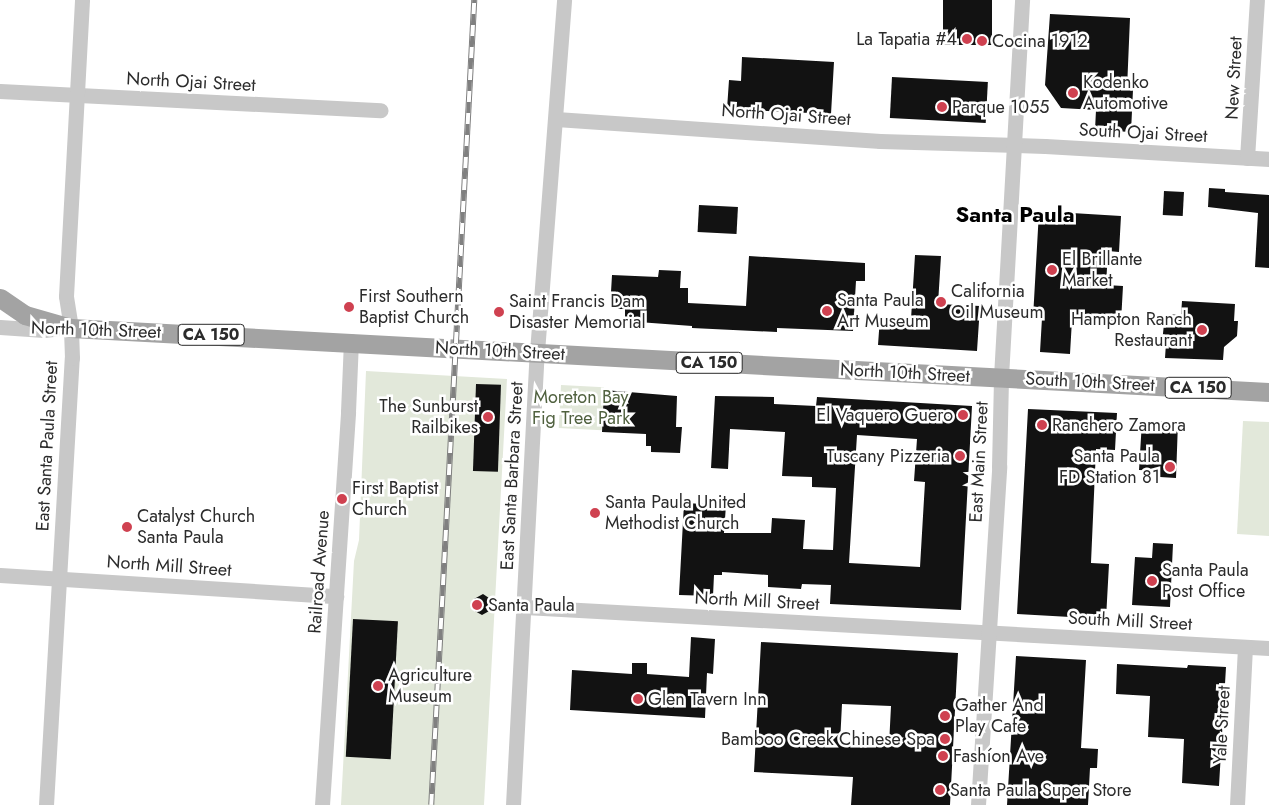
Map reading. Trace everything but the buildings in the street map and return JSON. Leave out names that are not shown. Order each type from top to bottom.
[{"type":"main road","name":"CA 150","points":[[0,298],[25,315],[71,328]]},
{"type":"main road","name":"North 10th Street","points":[[71,328],[537,352],[789,368],[1001,377]]},
{"type":"main road","name":"South 10th Street","points":[[1001,377],[1269,392]]},
{"type":"street","name":"East Santa Paula Street","points":[[46,805],[72,358],[71,328],[66,296],[82,0]]},
{"type":"street","name":"East Santa Barbara Street","points":[[513,805],[525,607],[537,352],[564,0]]},
{"type":"street","name":"East Main Street","points":[[978,805],[999,467],[1001,377],[1022,0]]},
{"type":"street","name":"New Street","points":[[1248,158],[1257,0]]},
{"type":"street","name":"North Ojai Street","points":[[0,91],[381,110]]},
{"type":"street","name":"North Ojai Street","points":[[556,119],[880,141],[1014,145]]},
{"type":"street","name":"South Ojai Street","points":[[1014,145],[1269,159]]},
{"type":"street","name":"North 10th Street","points":[[0,326],[44,330],[71,328]]},
{"type":"street","name":"Railroad Avenue","points":[[322,805],[348,421],[350,342]]},
{"type":"street","name":"North Mill Street","points":[[0,575],[336,596]]},
{"type":"street","name":"North Mill Street","points":[[525,607],[988,632]]},
{"type":"street","name":"South Mill Street","points":[[988,632],[1269,648]]},
{"type":"street","name":"Yale Street","points":[[1237,805],[1245,647]]},
{"type":"green space","points":[[366,371],[507,379],[484,805],[341,805],[354,561],[359,540]]},
{"type":"green space","name":"Moreton Bay Fig Tree Park","points":[[561,385],[604,387],[602,430],[559,428]]},
{"type":"green space","points":[[1243,421],[1269,422],[1269,536],[1237,534]]},
{"type":"railway","points":[[431,805],[474,0]]},
{"type":"place","name":"La Tapatia #4","points":[[967,39]]},
{"type":"place","name":"Cocina 1912","points":[[982,41]]},
{"type":"place","name":"Kodenko Automotive","points":[[1073,93]]},
{"type":"place","name":"Parque 1055","points":[[942,107]]},
{"type":"place","name":"El Brillante Market","points":[[1052,270]]},
{"type":"place","name":"California Oil Museum","points":[[941,302]]},
{"type":"place","name":"First Southern Baptist Church","points":[[349,307]]},
{"type":"place","name":"Santa Paula Art Museum","points":[[827,311]]},
{"type":"place","name":"Saint Francis Dam Disaster Memorial","points":[[499,312]]},
{"type":"place","name":"Hampton Ranch Restaurant","points":[[1202,330]]},
{"type":"place","name":"El Vaquero Guero","points":[[963,415]]},
{"type":"place","name":"The Sunburst Railbikes","points":[[488,417]]},
{"type":"place","name":"Ranchero Zamora","points":[[1042,425]]},
{"type":"place","name":"Tuscany Pizzeria","points":[[960,456]]},
{"type":"place","name":"Santa Paula FD Station 81","points":[[1170,467]]},
{"type":"place","name":"First Baptist Church","points":[[342,499]]},
{"type":"place","name":"Santa Paula United Methodist Church","points":[[595,513]]},
{"type":"place","name":"Catalyst Church Santa Paula","points":[[127,527]]},
{"type":"place","name":"Santa Paula Post Office","points":[[1152,581]]},
{"type":"place","name":"Santa Paula","points":[[477,605]]},
{"type":"place","name":"Agriculture Museum","points":[[378,686]]},
{"type":"place","name":"Glen Tavern Inn","points":[[638,699]]},
{"type":"place","name":"Gather And Play Cafe","points":[[945,716]]},
{"type":"place","name":"Bamboo Creek Chinese Spa","points":[[945,739]]},
{"type":"place","name":"Fashíon Ave","points":[[943,756]]},
{"type":"place","name":"Santa Paula Super Store","points":[[940,790]]},
{"type":"district","name":"Santa Paula","points":[[1015,215]]}]
